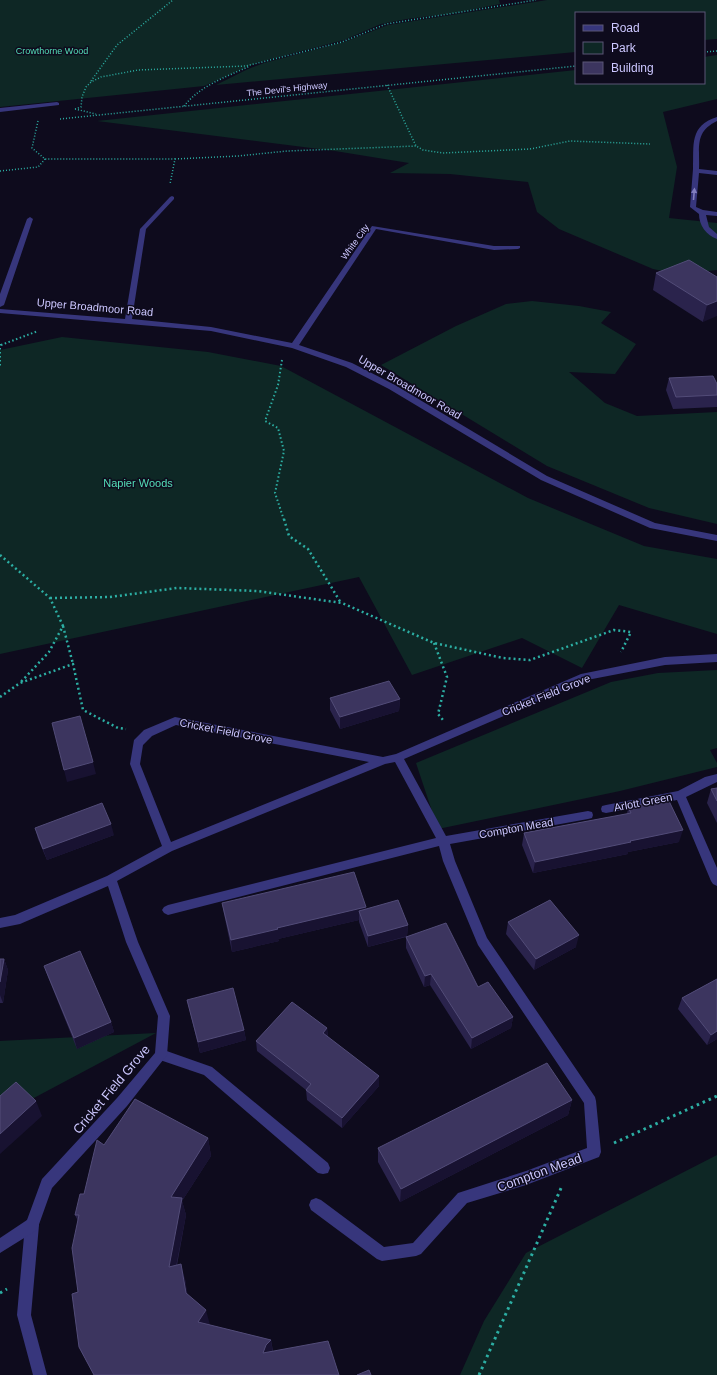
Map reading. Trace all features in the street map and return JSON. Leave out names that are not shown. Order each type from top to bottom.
[{"type":"street","points":[[0,110],[57,104]]},
{"type":"street","points":[[717,119],[705,125],[696,137],[696,172],[693,207],[696,211],[702,213],[717,214]]},
{"type":"street","points":[[696,172],[717,173]]},
{"type":"street","points":[[128,321],[143,229],[172,198]]},
{"type":"street","points":[[702,213],[702,219],[705,227],[712,235],[717,237]]},
{"type":"street","points":[[0,305],[30,219]]},
{"type":"street","name":"White City","points":[[294,346],[374,227],[494,248],[518,247]]},
{"type":"street","name":"Upper Broadmoor Road","points":[[0,311],[210,329],[294,346],[350,365],[544,478],[653,526],[717,538]]},
{"type":"street","name":"Cricket Field Grove","points":[[0,923],[16,920],[111,879],[168,848],[383,761],[398,757],[585,677],[664,661],[717,658]]},
{"type":"street","name":"Cricket Field Grove","points":[[148,733],[175,721],[383,761]]},
{"type":"street","points":[[148,733],[138,743],[135,764],[168,848]]},
{"type":"street","name":"Compton Mead","points":[[316,1205],[382,1254],[416,1249],[463,1198],[526,1178],[594,1152],[590,1101],[482,941],[449,861],[443,841],[398,757]]},
{"type":"street","name":"Arlott Green","points":[[606,809],[680,794],[709,780],[717,778]]},
{"type":"street","name":"Arlott Green","points":[[680,794],[717,881]]},
{"type":"street","name":"Compton Mead","points":[[443,841],[588,815]]},
{"type":"street","points":[[168,910],[443,841]]},
{"type":"street","name":"Cricket Field Grove","points":[[40,1375],[24,1315],[32,1225],[47,1184],[122,1102],[161,1055],[164,1016],[132,942],[111,879]]},
{"type":"street","points":[[161,1055],[208,1071],[323,1168]]},
{"type":"street","points":[[0,1246],[32,1225]]},
{"type":"path","points":[[76,109],[81,107],[82,95],[117,44],[173,0]]},
{"type":"path","points":[[91,81],[112,73],[124,71],[239,67],[317,49],[369,33],[386,24],[536,0]]},
{"type":"path","points":[[705,52],[717,51]]},
{"type":"path","points":[[184,106],[190,97],[254,64]]},
{"type":"path","name":"The Devil's Highway","points":[[53,120],[575,66]]},
{"type":"path","points":[[387,85],[416,146]]},
{"type":"path","points":[[57,104],[98,115]]},
{"type":"path","points":[[30,122],[38,122],[32,148],[45,159],[175,159],[294,150],[416,146],[423,150],[444,153],[530,149],[570,141],[650,144]]},
{"type":"path","points":[[0,171],[38,166],[45,159]]},
{"type":"path","points":[[172,198],[170,185],[175,159]]},
{"type":"path","points":[[280,343],[283,363],[278,385],[265,421],[278,428],[284,451],[274,493],[289,536],[308,549],[342,603]]},
{"type":"path","points":[[0,344],[0,366]]},
{"type":"path","points":[[0,556],[50,598],[62,626],[73,664],[83,710],[118,728],[148,733]]},
{"type":"path","points":[[50,598],[110,597],[177,588],[257,591],[342,603],[434,643],[504,658],[530,660],[614,630],[631,632],[612,672]]},
{"type":"path","points":[[0,697],[20,683],[50,652],[62,626]]},
{"type":"path","points":[[434,643],[447,677],[438,714],[453,733]]},
{"type":"path","points":[[20,683],[73,664]]},
{"type":"path","points":[[594,1152],[717,1096]]},
{"type":"path","points":[[479,1375],[573,1160]]},
{"type":"green space","name":"Crowthorne Wood","points":[[0,0],[499,0],[500,4],[454,13],[381,24],[344,40],[256,63],[204,86],[0,107]]},
{"type":"green space","points":[[547,0],[717,0],[717,39],[705,40],[705,12],[575,12],[575,52],[216,85],[248,69],[264,63],[344,42],[388,25]]},
{"type":"green space","points":[[717,55],[717,99],[663,112],[677,167],[669,218],[717,223],[717,270],[677,274],[653,269],[559,229],[537,212],[528,182],[450,174],[390,173],[409,163],[335,151],[97,121],[575,70],[575,84],[705,84],[705,57]]},
{"type":"green space","points":[[532,301],[579,306],[611,312],[601,323],[636,344],[615,374],[569,372],[605,403],[637,416],[717,412],[717,524],[649,508],[547,466],[381,365],[456,326],[506,304]]},
{"type":"green space","name":"Napier Woods","points":[[62,337],[208,352],[281,366],[528,498],[644,546],[717,559],[717,634],[619,605],[582,668],[522,638],[412,675],[359,577],[0,654],[0,350]]},
{"type":"green space","points":[[717,670],[717,748],[710,750],[717,763],[717,767],[620,791],[438,829],[416,763],[611,682],[658,673]]},
{"type":"green space","points":[[156,1033],[0,1116],[0,1041]]},
{"type":"green space","points":[[717,1155],[717,1375],[460,1375],[484,1321],[526,1253]]},
{"type":"building","points":[[689,260],[717,277],[717,301],[707,305],[656,273]]},
{"type":"building","points":[[713,376],[717,384],[717,395],[676,397],[669,378]]},
{"type":"building","points":[[389,681],[400,699],[340,717],[330,698]]},
{"type":"building","points":[[80,716],[93,762],[64,770],[52,723]]},
{"type":"building","points":[[717,788],[717,801],[711,789]]},
{"type":"building","points":[[668,799],[683,830],[535,862],[524,833],[631,813],[628,807]]},
{"type":"building","points":[[102,803],[111,824],[43,849],[35,828]]},
{"type":"building","points":[[354,872],[366,907],[231,940],[222,903]]},
{"type":"building","points":[[398,900],[408,925],[368,936],[359,911]]},
{"type":"building","points":[[550,900],[579,935],[536,959],[508,922]]},
{"type":"building","points":[[446,923],[478,987],[488,982],[513,1017],[472,1038],[431,974],[425,976],[406,937]]},
{"type":"building","points":[[80,951],[111,1022],[74,1038],[44,966]]},
{"type":"building","points":[[0,959],[4,959],[0,982]]},
{"type":"building","points":[[717,979],[717,1031],[711,1035],[682,998]]},
{"type":"building","points":[[233,988],[244,1030],[198,1042],[187,1000]]},
{"type":"building","points":[[292,1002],[327,1028],[323,1033],[379,1076],[342,1118],[306,1090],[311,1084],[256,1041]]},
{"type":"building","points":[[547,1063],[572,1100],[401,1189],[378,1148]]},
{"type":"building","points":[[16,1082],[36,1101],[0,1134],[0,1096]]},
{"type":"building","points":[[135,1099],[208,1138],[171,1197],[182,1198],[169,1267],[181,1264],[186,1293],[206,1310],[198,1322],[271,1340],[266,1345],[263,1353],[328,1341],[339,1375],[94,1375],[79,1347],[72,1294],[78,1292],[72,1248],[79,1215],[75,1215],[80,1194],[84,1194],[97,1140],[104,1145]]},
{"type":"building","points":[[369,1370],[371,1375],[357,1375]]}]
